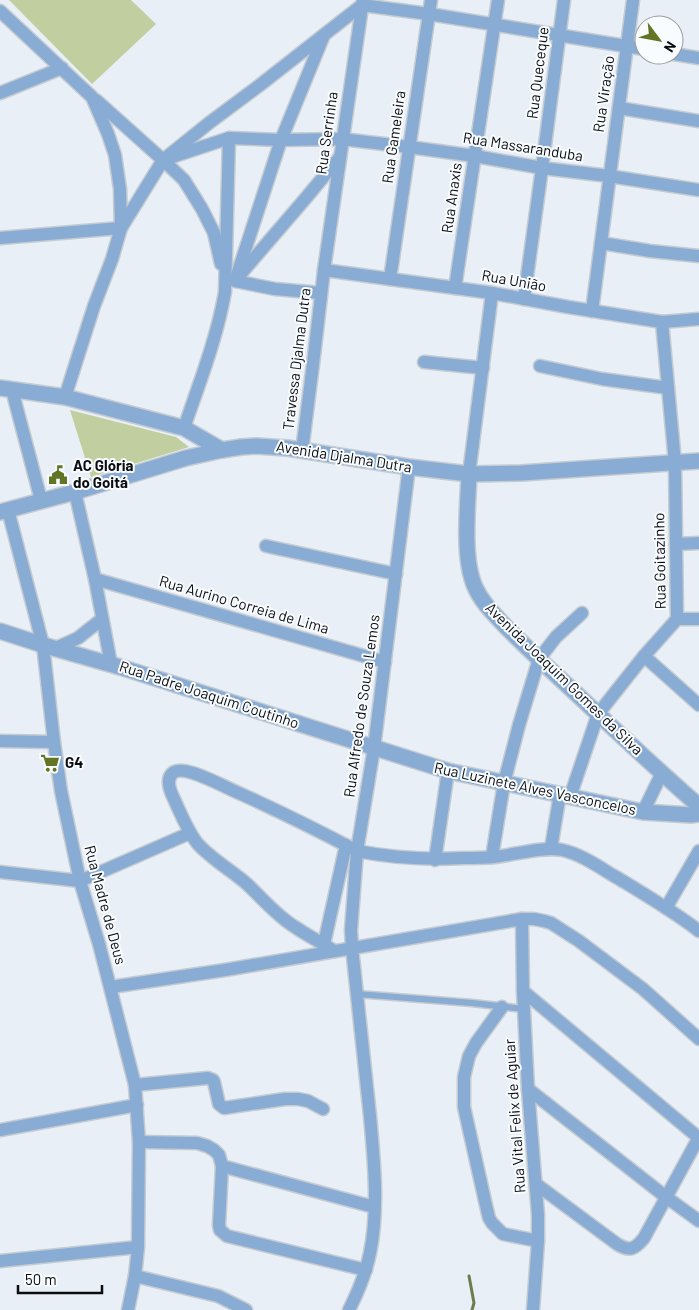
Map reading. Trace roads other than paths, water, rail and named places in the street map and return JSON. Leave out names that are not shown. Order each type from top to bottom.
[{"type":"street","name":"Rua Gameleira","points":[[390,279],[431,0]]},
{"type":"street","name":"Rua Anaxis","points":[[456,288],[498,0]]},
{"type":"street","name":"Rua Queceque","points":[[524,299],[564,0]]},
{"type":"street","name":"Rua Viração","points":[[592,310],[633,0]]},
{"type":"street","points":[[65,397],[121,228],[163,160],[325,34],[362,2],[634,48]]},
{"type":"street","name":"Rua Serrinha","points":[[324,270],[362,2]]},
{"type":"street","points":[[0,11],[184,180],[214,233],[225,292]]},
{"type":"street","points":[[235,281],[281,140],[325,34]]},
{"type":"street","points":[[684,56],[699,58]]},
{"type":"street","points":[[0,93],[62,68]]},
{"type":"street","points":[[92,97],[115,155],[120,189],[121,228]]},
{"type":"street","points":[[619,108],[699,121]]},
{"type":"street","points":[[163,160],[229,138],[225,292],[209,353],[184,428]]},
{"type":"street","name":"Rua Massaranduba","points":[[229,138],[281,140],[342,139],[475,156],[542,168],[699,190]]},
{"type":"street","points":[[225,292],[340,157]]},
{"type":"street","points":[[0,238],[121,228]]},
{"type":"street","points":[[601,243],[699,256]]},
{"type":"street","name":"Rua União","points":[[324,270],[492,293],[662,322],[699,319]]},
{"type":"street","name":"Travessa Djalma Dutra","points":[[302,451],[324,270]]},
{"type":"street","points":[[235,281],[275,289],[321,293]]},
{"type":"street","name":"Avenida Joaquim Gomes da Silva","points":[[492,293],[469,474],[467,530],[469,561],[474,585],[480,598],[493,613],[539,659],[699,806]]},
{"type":"street","name":"Rua Goitazinho","points":[[552,848],[565,795],[598,714],[677,618],[675,462],[662,322]]},
{"type":"street","points":[[424,362],[483,368]]},
{"type":"street","points":[[540,366],[602,379],[668,388]]},
{"type":"street","points":[[41,500],[6,389],[65,397],[184,428],[222,450]]},
{"type":"street","name":"Avenida Djalma Dutra","points":[[4,511],[75,492],[186,458],[241,447],[287,448],[409,467],[469,474],[521,473],[699,461]]},
{"type":"street","name":"Rua Alfredo de Souza Lemos","points":[[349,1310],[366,1270],[373,1234],[374,1207],[374,1161],[352,948],[352,848],[374,748],[409,467]]},
{"type":"street","points":[[75,492],[95,579],[111,664]]},
{"type":"street","name":"Rua Madre de Deus","points":[[4,511],[49,646],[54,742],[61,791],[80,881],[99,944],[136,1085],[139,1142],[138,1247],[136,1276],[128,1310]]},
{"type":"street","points":[[676,544],[699,543]]},
{"type":"street","points":[[266,546],[396,574]]},
{"type":"street","name":"Rua Aurino Correia de Lima","points":[[95,579],[385,662]]},
{"type":"street","points":[[492,857],[504,783],[539,659],[556,637],[582,612]]},
{"type":"street","points":[[677,618],[699,619]]},
{"type":"street","points":[[49,646],[78,638],[102,619]]},
{"type":"street","name":"Rua Padre Joaquim Coutinho","points":[[0,631],[111,664],[374,748]]},
{"type":"street","points":[[644,656],[699,705]]},
{"type":"street","points":[[0,741],[54,742]]},
{"type":"street","name":"Rua Luzinete Alves Vasconcelos","points":[[374,748],[448,771],[643,812],[691,816],[699,814]]},
{"type":"street","points":[[329,947],[294,927],[245,883],[205,851],[190,833],[172,794],[169,784],[170,776],[173,773],[178,770],[184,770],[205,777],[352,848],[400,858],[435,860],[492,857],[552,848],[563,850],[579,856],[666,908],[699,931]]},
{"type":"street","points":[[435,860],[448,771]]},
{"type":"street","points":[[643,812],[662,773]]},
{"type":"street","points":[[0,872],[80,881],[190,833]]},
{"type":"street","points":[[329,947],[352,848]]},
{"type":"street","points":[[666,908],[699,851]]},
{"type":"street","points":[[110,987],[225,970],[329,947],[352,948],[534,918],[551,923],[579,941],[643,989],[699,1038]]},
{"type":"street","name":"Rua Vital Felix de Aguiar","points":[[522,919],[523,991],[528,1088],[538,1214],[533,1310]]},
{"type":"street","points":[[523,991],[699,1137],[644,1238],[639,1245],[628,1249],[617,1244],[536,1184]]},
{"type":"street","points":[[502,1006],[476,1043],[470,1056],[464,1077],[464,1107],[489,1218],[504,1234],[538,1241]]},
{"type":"street","points":[[136,1085],[208,1078],[214,1082],[219,1104],[224,1108],[285,1099],[298,1099],[308,1101],[323,1109]]},
{"type":"street","points":[[528,1088],[699,1221]]},
{"type":"street","points":[[0,1130],[137,1105]]},
{"type":"street","points":[[139,1142],[198,1143],[214,1150],[222,1166],[219,1225],[223,1233],[232,1238],[366,1270]]},
{"type":"street","points":[[222,1166],[374,1207]]},
{"type":"street","points":[[0,1261],[138,1247]]},
{"type":"street","points":[[136,1276],[218,1296],[246,1310]]},
{"type":"lane","points":[[357,994],[524,1009]]},
{"type":"waterway","points":[[469,1276],[474,1303],[472,1310]]},
{"type":"place","name":"AC Glória do Goitá","points":[[58,475]]},
{"type":"place","name":"G4","points":[[50,763]]}]
